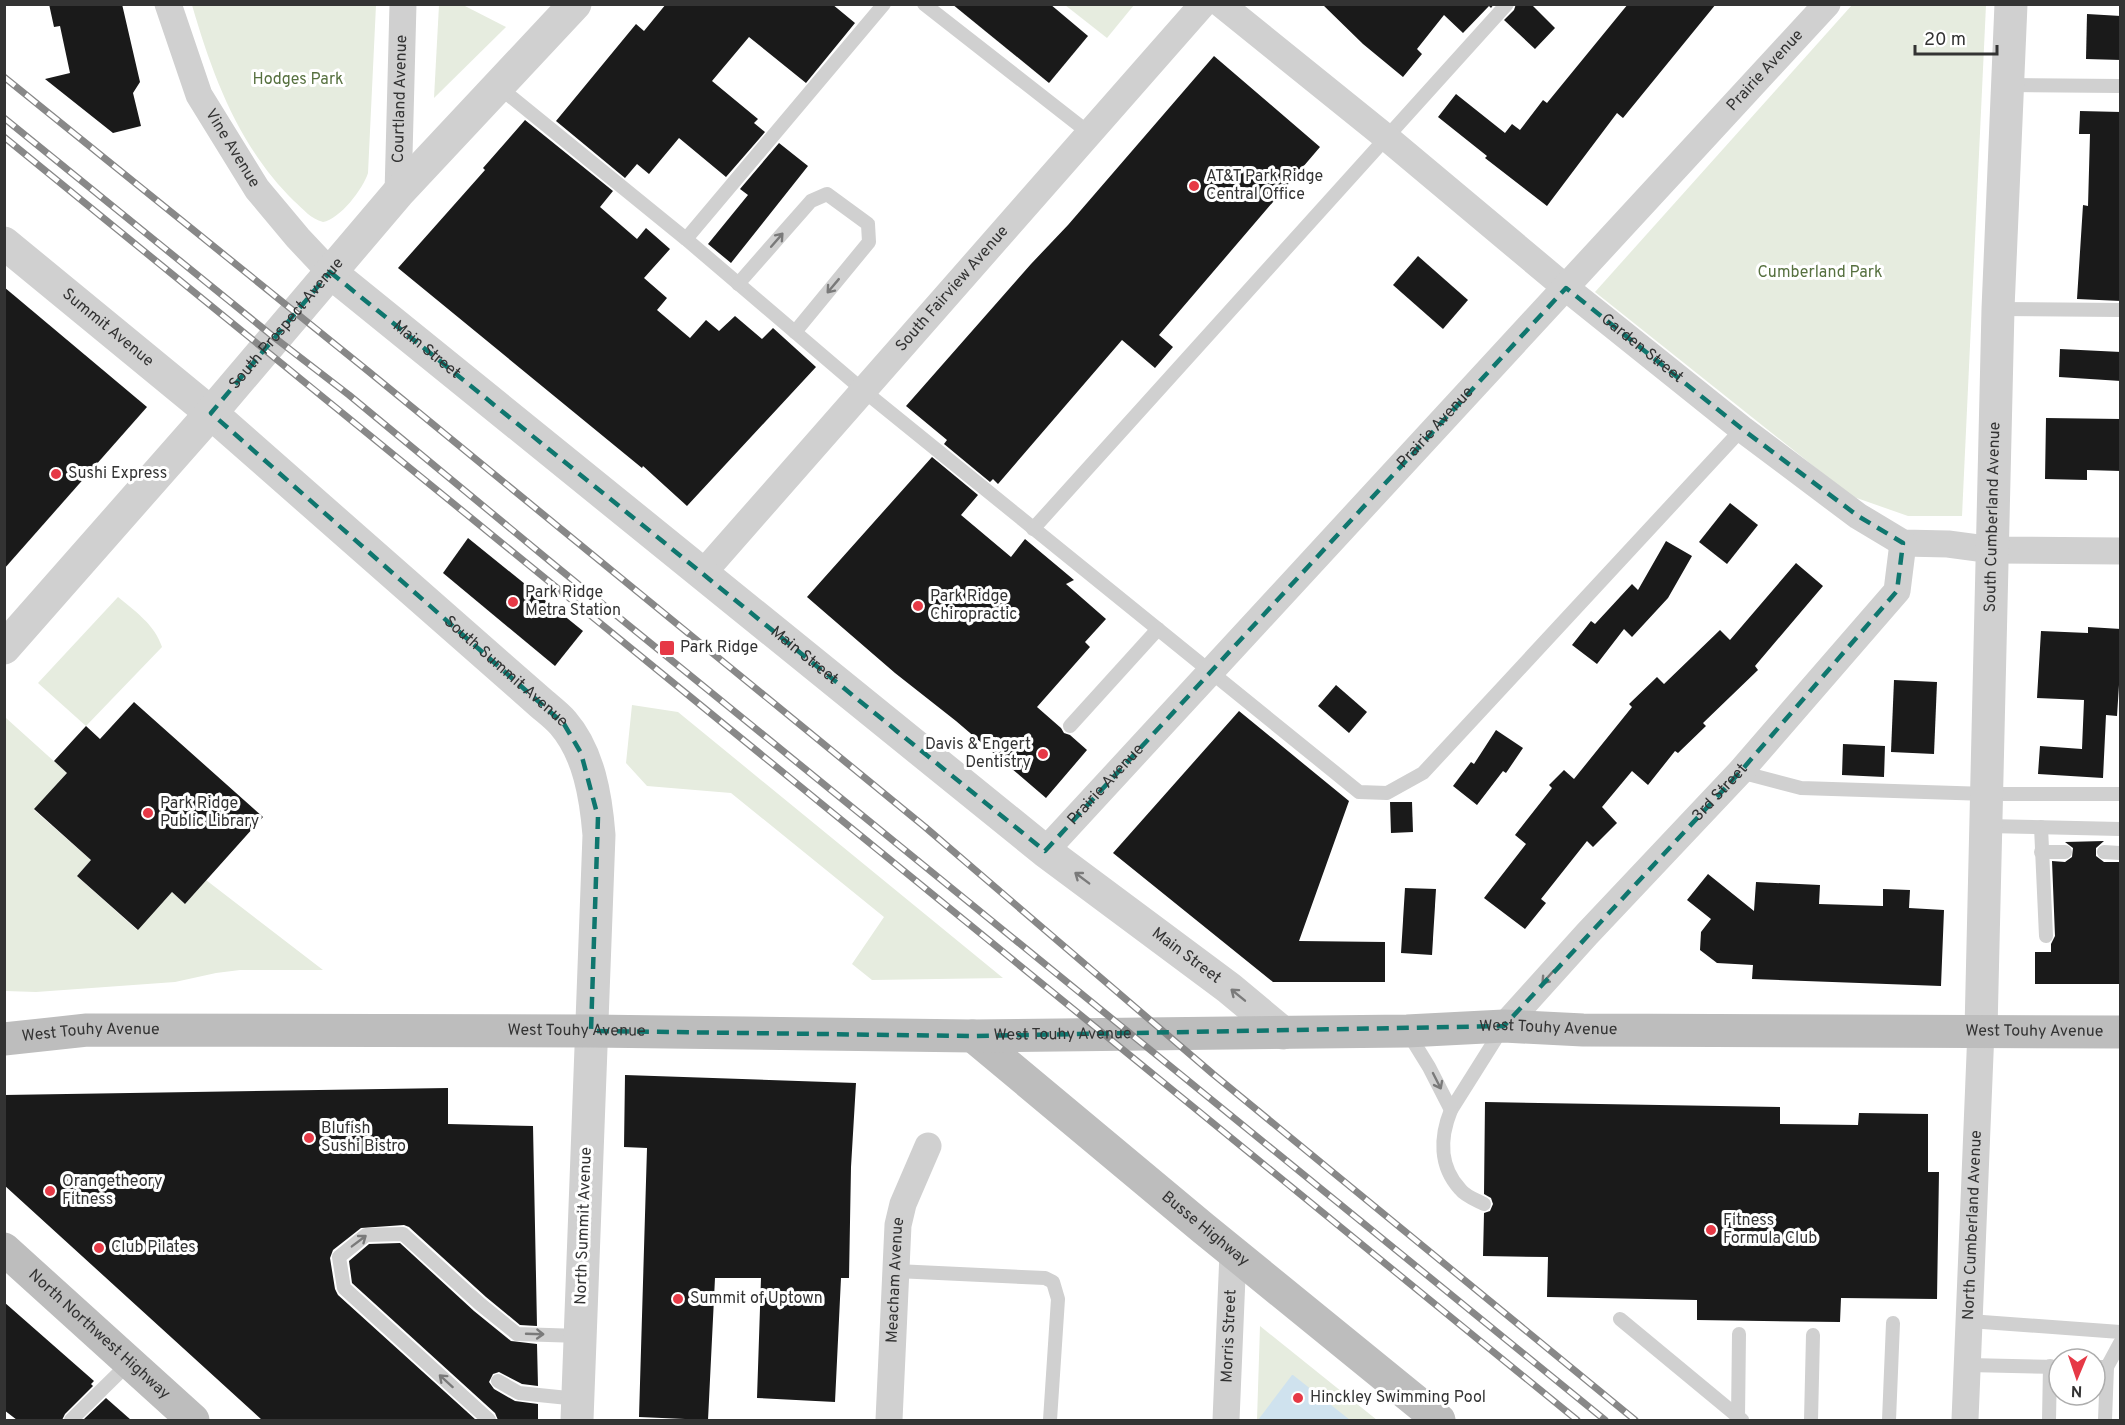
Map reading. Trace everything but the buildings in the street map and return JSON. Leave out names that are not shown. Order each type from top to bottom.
[{"type":"main road","name":"West Touhy Avenue","points":[[7,1038],[87,1030],[591,1031],[973,1036],[1407,1031],[1504,1026],[1582,1030],[2121,1032]]},
{"type":"main road","name":"Busse Highway","points":[[973,1036],[1233,1253],[1439,1420]]},
{"type":"main road","name":"North Northwest Highway","points":[[4,1249],[193,1420]]},
{"type":"street","name":"Vine Avenue","points":[[168,4],[204,105],[257,189],[330,272]]},
{"type":"street","name":"Courtland Avenue","points":[[398,193],[403,4]]},
{"type":"street","name":"South Prospect Avenue","points":[[4,648],[211,412],[398,193],[500,87],[575,4]]},
{"type":"street","name":"South Fairview Avenue","points":[[703,573],[1203,4]]},
{"type":"street","name":"Garden Street","points":[[1221,4],[1387,138],[1566,288],[1742,429],[1858,516],[1903,543],[1948,544],[1993,550],[2121,551]]},
{"type":"street","name":"Prairie Avenue","points":[[1045,851],[1827,4]]},
{"type":"street","name":"South Cumberland Avenue","points":[[1981,1030],[1998,309],[2012,4]]},
{"type":"street","name":"Summit Avenue","points":[[4,243],[211,412]]},
{"type":"street","name":"Main Street","points":[[330,272],[1045,851],[1229,988],[1283,1033]]},
{"type":"street","name":"South Summit Avenue","points":[[211,412],[564,724],[581,753],[591,781],[597,817],[599,851],[591,1031]]},
{"type":"street","name":"3rd Street","points":[[1504,1026],[1587,934],[1740,772],[1898,591],[1903,543]]},
{"type":"street","name":"North Cumberland Avenue","points":[[1965,1420],[1981,1030]]},
{"type":"street","name":"North Summit Avenue","points":[[577,1410],[591,1031]]},
{"type":"street","name":"Meacham Avenue","points":[[889,1420],[898,1225],[903,1204],[928,1146]]},
{"type":"street","name":"Morris Street","points":[[1226,1420],[1233,1253]]},
{"type":"lane","points":[[686,239],[884,4]]},
{"type":"lane","points":[[924,4],[1089,133]]},
{"type":"lane","points":[[1034,528],[1507,4]]},
{"type":"lane","points":[[2007,85],[2121,86]]},
{"type":"lane","points":[[500,87],[686,239],[864,391],[1359,792],[1387,793],[1423,774],[1742,429]]},
{"type":"lane","points":[[738,284],[811,201],[827,194],[868,224],[868,242],[795,332]]},
{"type":"lane","points":[[1998,309],[2121,310]]},
{"type":"lane","points":[[1070,726],[1158,629]]},
{"type":"lane","points":[[1740,772],[1800,788],[1986,810],[2041,827],[2121,830]]},
{"type":"lane","points":[[1986,810],[2121,794]]},
{"type":"lane","points":[[2041,827],[2046,936]]},
{"type":"lane","points":[[2041,852],[2065,852]]},
{"type":"lane","points":[[2104,852],[2121,853]]},
{"type":"lane","points":[[1484,1204],[1460,1190],[1447,1167],[1442,1145],[1444,1127],[1451,1110],[1504,1026]]},
{"type":"lane","points":[[1407,1031],[1429,1066],[1451,1110]]},
{"type":"lane","points":[[489,1420],[344,1288],[339,1257],[366,1235],[403,1234],[480,1304],[517,1334],[580,1336]]},
{"type":"lane","points":[[896,1272],[1045,1278],[1053,1282],[1058,1299],[1050,1420]]},
{"type":"lane","points":[[1620,1319],[1740,1419]]},
{"type":"lane","points":[[1969,1321],[2121,1332]]},
{"type":"lane","points":[[1889,1420],[1893,1323]]},
{"type":"lane","points":[[1739,1334],[1740,1419]]},
{"type":"lane","points":[[1811,1420],[1813,1335]]},
{"type":"lane","points":[[2107,1360],[2121,1343]]},
{"type":"lane","points":[[71,1420],[129,1363]]},
{"type":"lane","points":[[1968,1365],[2047,1366]]},
{"type":"lane","points":[[498,1381],[519,1393],[577,1410]]},
{"type":"highlighted area","points":[[330,272],[1045,851],[1566,288],[1742,429],[1858,516],[1903,543],[1897,591],[1740,772],[1504,1026],[973,1036],[591,1031],[598,817],[581,753],[564,724],[211,413]]},
{"type":"green space","points":[[1134,4],[1107,38],[1065,5]]},
{"type":"green space","name":"Hodges Park","points":[[192,5],[376,5],[368,173],[356,195],[330,220],[323,222],[311,216],[294,201],[258,158],[230,110],[209,58]]},
{"type":"green space","points":[[439,5],[463,5],[506,27],[434,98]]},
{"type":"green space","name":"Cumberland Park","points":[[1852,5],[1986,5],[1962,516],[1908,516],[1851,496],[1595,292]]},
{"type":"green space","points":[[118,597],[150,625],[162,647],[86,726],[38,683]]},
{"type":"green space","points":[[632,705],[678,712],[1003,978],[872,980],[852,964],[884,917],[731,793],[647,786],[626,763]]},
{"type":"green space","points":[[6,718],[67,773],[34,810],[91,860],[77,876],[137,930],[172,892],[185,904],[206,880],[323,970],[240,970],[175,982],[36,992],[5,991]]},
{"type":"green space","points":[[1260,1326],[1377,1420],[1257,1420]]},
{"type":"water","name":"Hinckley Swimming Pool","points":[[1293,1375],[1350,1420],[1258,1420]]},
{"type":"railway","points":[[4,77],[368,371],[925,827],[1213,1074],[1635,1420]]},
{"type":"railway","points":[[4,118],[275,338],[349,395],[1605,1420]]},
{"type":"railway","points":[[4,137],[1577,1420]]},
{"type":"place","name":"AT&T Park Ridge Central Office","points":[[1194,186]]},
{"type":"place","name":"Sushi Express","points":[[56,474]]},
{"type":"place","name":"Park Ridge Metra Station","points":[[513,602]]},
{"type":"place","name":"Park Ridge Chiropractic","points":[[918,606]]},
{"type":"place","name":"Park Ridge","points":[[667,648]]},
{"type":"place","name":"Davis & Engert Dentistry","points":[[1043,754]]},
{"type":"place","name":"Park Ridge Public Library","points":[[148,813]]},
{"type":"place","name":"Blufish Sushi Bistro","points":[[309,1138]]},
{"type":"place","name":"Orangetheory Fitness","points":[[50,1191]]},
{"type":"place","name":"Fitness Formula Club","points":[[1711,1230]]},
{"type":"place","name":"Club Pilates","points":[[99,1248]]},
{"type":"place","name":"Summit of Uptown","points":[[678,1299]]},
{"type":"place","name":"Hinckley Swimming Pool","points":[[1298,1398]]}]
